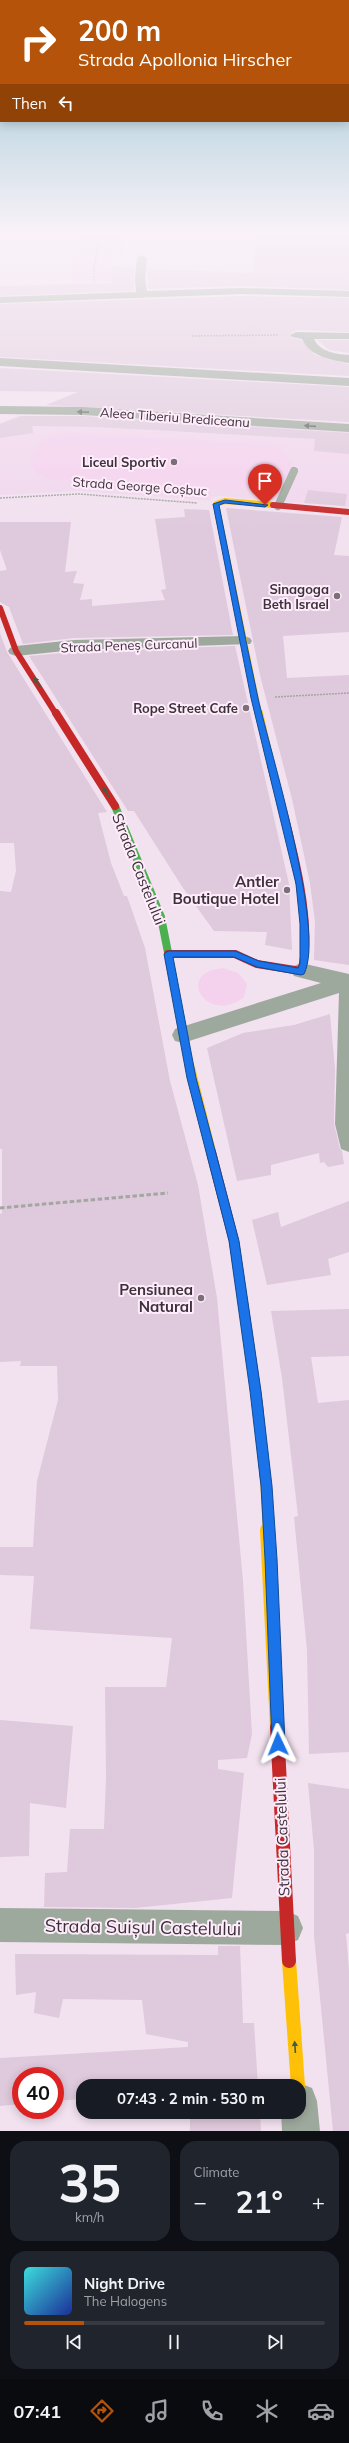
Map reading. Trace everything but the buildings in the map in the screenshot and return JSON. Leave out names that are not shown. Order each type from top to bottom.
[{"type":"street","points":[[302,335],[349,336]]},
{"type":"street","points":[[302,335],[310,344],[321,352],[349,359]]},
{"type":"street","points":[[0,362],[349,382]]},
{"type":"street","name":"Aleea Tiberiu Brediceanu","points":[[0,410],[83,411],[349,428]]},
{"type":"street","name":"Strada George Coșbuc","points":[[216,504],[225,501],[349,512]]},
{"type":"street","points":[[216,504],[255,698],[300,884],[304,924],[304,963],[301,972]]},
{"type":"street","name":"Strada Castelului","points":[[0,608],[16,651],[114,804],[162,917],[192,1078],[234,1241],[258,1405],[271,1559],[286,1928],[297,2079]]},
{"type":"street","name":"Strada Peneș Curcanul","points":[[16,651],[74,645],[244,641]]},
{"type":"street","points":[[168,954],[235,954],[257,964],[349,982]]},
{"type":"street","points":[[183,1035],[349,982]]},
{"type":"street","points":[[349,994],[346,1124],[349,1142]]},
{"type":"street","name":"Strada Suișul Castelului","points":[[0,1925],[286,1928]]},
{"type":"street","points":[[300,2119],[301,2131]]},
{"type":"lane","points":[[278,506],[294,472]]},
{"type":"path","points":[[192,336],[302,335]]},
{"type":"path","name":"Strada George Coșbuc","points":[[0,498],[79,494],[216,504]]},
{"type":"path","points":[[255,698],[349,693]]},
{"type":"path","points":[[0,1208],[168,1193]]},
{"type":"shaded area","name":"Liceul Sportiv","points":[[17,416],[123,418],[349,432],[349,507],[218,496],[211,498],[212,501],[79,491],[0,495],[0,423]]},
{"type":"shaded area","points":[[68,433],[270,444],[280,447],[292,462],[285,480],[262,491],[53,480],[36,473],[30,464],[32,456],[38,445],[48,438]]},
{"type":"shaded area","points":[[223,968],[238,973],[247,984],[244,997],[231,1004],[218,1005],[208,1002],[201,995],[198,987],[200,979],[208,972]]},
{"type":"traffic: fast","points":[[115,806],[161,917],[174,983]]},
{"type":"traffic: slow","points":[[271,765],[255,698],[216,504],[225,501],[273,505]]},
{"type":"traffic: slow","points":[[174,983],[192,1078],[211,1152]]},
{"type":"traffic: slow","points":[[265,1479],[277,1727]]},
{"type":"traffic: slow","points":[[289,1961],[297,2079]]},
{"type":"traffic: jam","points":[[273,505],[349,512]]},
{"type":"traffic: jam","points":[[0,608],[16,651],[115,806]]},
{"type":"traffic: jam","points":[[168,954],[235,954],[257,964],[301,971],[304,950],[301,894],[293,851],[271,765]]},
{"type":"traffic: jam","points":[[211,1152],[234,1241],[258,1405],[265,1479]]},
{"type":"traffic: jam","points":[[277,1727],[289,1961]]},
{"type":"place","name":"Liceul Sportiv","points":[[174,462]]},
{"type":"place","name":"Sinagoga Beth Israel","points":[[337,596]]},
{"type":"place","name":"Rope Street Cafe","points":[[246,708]]},
{"type":"place","name":"Antler Boutique Hotel","points":[[287,890]]},
{"type":"place","name":"Pensiunea Natural","points":[[201,1298]]},
{"type":"route","points":[[265,505],[225,501],[216,504],[255,698],[300,884],[304,924],[304,963],[301,972],[257,964],[247,958],[235,954],[168,954],[192,1078],[201,1116],[222,1189],[234,1241],[256,1391],[266,1486],[271,1559],[278,1744]]}]
